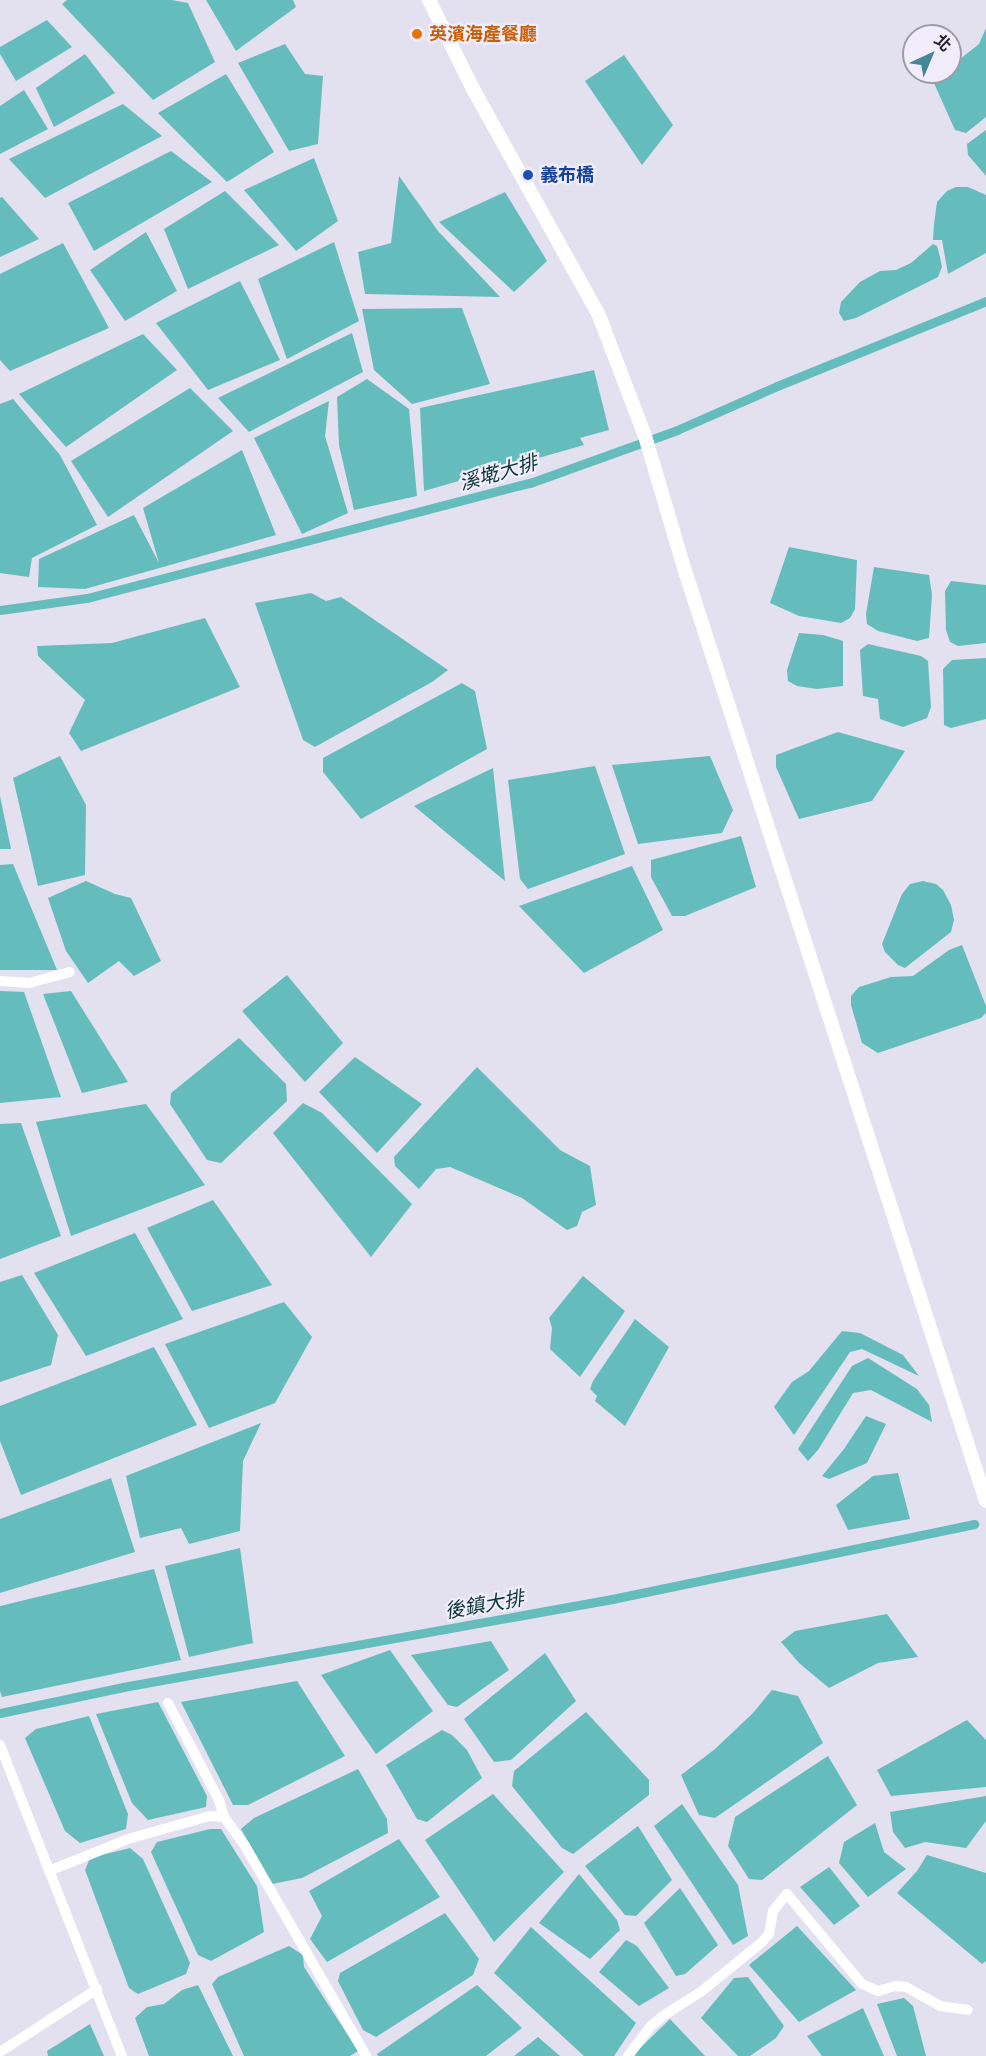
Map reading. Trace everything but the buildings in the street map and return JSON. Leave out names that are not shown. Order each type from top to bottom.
[{"type":"main road","points":[[429,0],[472,87],[598,313],[646,440],[686,574],[982,1479],[986,1501]]},
{"type":"street","points":[[0,981],[29,982],[70,972]]},
{"type":"street","points":[[168,1703],[219,1800],[224,1817],[245,1846],[366,2056]]},
{"type":"street","points":[[0,1745],[122,2056]]},
{"type":"street","points":[[49,1871],[128,1839],[210,1816],[224,1817]]},
{"type":"street","points":[[628,2056],[651,2026],[702,1991],[762,1942],[769,1934],[773,1911],[787,1894],[862,1984],[878,1991],[896,1986],[906,1987],[940,2006],[968,2010]]},
{"type":"street","points":[[0,2052],[97,1989]]},
{"type":"shaded area","points":[[67,0],[172,0],[188,3],[215,62],[153,100],[62,4]]},
{"type":"shaded area","points":[[206,0],[293,0],[296,7],[236,51]]},
{"type":"shaded area","points":[[47,20],[72,47],[16,81],[0,54],[0,47]]},
{"type":"shaded area","points":[[986,28],[986,117],[966,133],[955,130],[934,84],[962,84],[962,57],[979,44]]},
{"type":"shaded area","points":[[285,44],[305,74],[323,76],[318,144],[289,151],[238,63]]},
{"type":"shaded area","points":[[85,54],[115,93],[54,127],[36,88]]},
{"type":"shaded area","points":[[624,55],[673,125],[642,165],[585,81]]},
{"type":"shaded area","points":[[226,74],[274,152],[227,182],[158,113]]},
{"type":"shaded area","points":[[24,90],[48,129],[0,154],[0,106]]},
{"type":"shaded area","points":[[123,104],[162,136],[45,198],[9,159]]},
{"type":"shaded area","points":[[986,130],[986,176],[968,155],[967,144]]},
{"type":"shaded area","points":[[171,151],[212,182],[94,251],[68,203]]},
{"type":"shaded area","points":[[314,158],[338,221],[296,251],[244,190]]},
{"type":"shaded area","points":[[399,176],[438,231],[500,297],[365,294],[358,252],[391,243]]},
{"type":"shaded area","points":[[956,187],[968,187],[986,195],[986,253],[948,274],[942,240],[933,240],[934,224],[937,202],[947,191]]},
{"type":"shaded area","points":[[225,191],[279,245],[188,289],[164,229]]},
{"type":"shaded area","points":[[505,192],[547,261],[514,292],[439,222]]},
{"type":"shaded area","points":[[2,197],[39,239],[0,257],[0,198]]},
{"type":"shaded area","points":[[146,232],[177,291],[125,321],[90,270]]},
{"type":"shaded area","points":[[334,242],[359,321],[287,359],[258,279]]},
{"type":"shaded area","points":[[63,243],[109,328],[10,371],[0,360],[0,274]]},
{"type":"shaded area","points":[[933,244],[937,246],[942,267],[938,277],[856,318],[844,321],[839,313],[841,302],[860,282],[880,271],[896,270],[911,263]]},
{"type":"shaded area","points":[[240,281],[280,360],[208,390],[156,323]]},
{"type":"shaded area","points":[[462,308],[490,384],[412,404],[374,370],[362,309]]},
{"type":"shaded area","points":[[352,333],[363,372],[249,432],[218,398]]},
{"type":"shaded area","points":[[143,334],[177,370],[66,447],[19,394]]},
{"type":"shaded area","points":[[594,370],[609,430],[580,438],[584,445],[424,491],[420,408]]},
{"type":"shaded area","points":[[367,379],[409,409],[417,496],[354,510],[339,445],[337,397]]},
{"type":"shaded area","points":[[190,388],[233,431],[108,517],[71,461]]},
{"type":"shaded area","points":[[13,399],[60,455],[97,525],[32,558],[29,577],[0,573],[0,404]]},
{"type":"shaded area","points":[[329,401],[325,436],[348,513],[302,534],[254,438]]},
{"type":"shaded area","points":[[242,450],[276,535],[85,589],[38,587],[39,559],[134,515],[159,563],[143,508]]},
{"type":"shaded area","points":[[789,547],[857,560],[855,609],[850,618],[841,623],[799,616],[770,603]]},
{"type":"shaded area","points":[[874,567],[929,575],[932,595],[929,638],[917,641],[878,631],[867,624],[866,614]]},
{"type":"shaded area","points":[[951,581],[986,585],[986,643],[958,646],[950,642],[946,630],[945,591]]},
{"type":"shaded area","points":[[311,593],[326,601],[341,597],[448,670],[432,682],[315,747],[303,740],[255,603]]},
{"type":"shaded area","points":[[205,618],[240,687],[81,751],[69,733],[85,700],[38,656],[37,646],[112,643]]},
{"type":"shaded area","points":[[799,633],[823,635],[843,641],[843,686],[817,689],[797,686],[788,681],[787,670]]},
{"type":"shaded area","points":[[868,644],[921,656],[928,661],[931,707],[927,718],[903,727],[880,719],[878,699],[863,696],[860,650]]},
{"type":"shaded area","points":[[986,658],[986,719],[951,728],[944,725],[943,669],[952,660]]},
{"type":"shaded area","points":[[462,683],[475,691],[487,749],[361,819],[323,772],[323,758]]},
{"type":"shaded area","points":[[838,732],[905,751],[872,801],[799,819],[776,767],[776,755]]},
{"type":"shaded area","points":[[60,756],[86,805],[85,875],[38,886],[13,778]]},
{"type":"shaded area","points":[[710,756],[733,810],[722,833],[638,844],[612,765]]},
{"type":"shaded area","points":[[595,766],[625,854],[528,889],[520,879],[508,780]]},
{"type":"shaded area","points":[[493,768],[505,881],[414,806]]},
{"type":"shaded area","points":[[0,796],[11,849],[0,849]]},
{"type":"shaded area","points":[[741,836],[756,887],[685,916],[672,916],[651,877],[651,860]]},
{"type":"shaded area","points":[[13,864],[57,970],[0,970],[0,865]]},
{"type":"shaded area","points":[[632,866],[663,930],[584,973],[519,906]]},
{"type":"shaded area","points":[[86,881],[115,894],[131,898],[161,961],[134,976],[119,961],[88,983],[66,951],[48,898]]},
{"type":"shaded area","points":[[923,881],[936,884],[943,890],[951,905],[954,920],[951,932],[905,968],[898,965],[885,952],[882,944],[902,894],[910,884]]},
{"type":"shaded area","points":[[962,945],[986,1006],[986,1013],[981,1018],[878,1053],[862,1043],[851,1005],[851,996],[859,987],[891,977],[913,976],[949,950]]},
{"type":"shaded area","points":[[287,975],[343,1043],[305,1082],[242,1011]]},
{"type":"shaded area","points":[[0,991],[24,992],[61,1097],[0,1103]]},
{"type":"shaded area","points":[[71,991],[128,1082],[82,1093],[43,994]]},
{"type":"shaded area","points":[[239,1038],[286,1084],[287,1101],[221,1163],[207,1160],[170,1104],[171,1093]]},
{"type":"shaded area","points":[[355,1057],[422,1104],[377,1153],[319,1092]]},
{"type":"shaded area","points":[[477,1067],[560,1150],[590,1166],[596,1205],[582,1212],[577,1226],[567,1230],[522,1198],[450,1167],[436,1169],[419,1189],[395,1166],[394,1157]]},
{"type":"shaded area","points":[[303,1103],[322,1113],[412,1204],[371,1257],[273,1133]]},
{"type":"shaded area","points":[[146,1104],[205,1185],[71,1236],[36,1122]]},
{"type":"shaded area","points":[[21,1123],[61,1236],[0,1259],[0,1124]]},
{"type":"shaded area","points":[[213,1200],[272,1285],[192,1311],[147,1228]]},
{"type":"shaded area","points":[[135,1233],[183,1319],[86,1356],[34,1273]]},
{"type":"shaded area","points":[[22,1275],[58,1335],[51,1365],[0,1382],[0,1282]]},
{"type":"shaded area","points":[[583,1276],[625,1311],[580,1377],[550,1349],[552,1328],[549,1318]]},
{"type":"shaded area","points":[[284,1302],[312,1337],[275,1403],[209,1428],[165,1344]]},
{"type":"shaded area","points":[[635,1319],[669,1347],[625,1426],[595,1401],[597,1396],[590,1389],[593,1381]]},
{"type":"shaded area","points":[[842,1331],[860,1333],[903,1355],[919,1376],[862,1349],[850,1352],[794,1435],[774,1407],[792,1382],[809,1371]]},
{"type":"shaded area","points":[[154,1347],[197,1425],[21,1495],[0,1441],[0,1406]]},
{"type":"shaded area","points":[[868,1358],[917,1389],[929,1405],[932,1422],[871,1390],[853,1393],[818,1450],[808,1461],[798,1449],[852,1366]]},
{"type":"shaded area","points":[[866,1416],[886,1424],[867,1463],[829,1479],[822,1476],[844,1449]]},
{"type":"shaded area","points":[[261,1423],[243,1461],[240,1531],[189,1544],[181,1528],[140,1538],[126,1476]]},
{"type":"shaded area","points":[[898,1473],[910,1519],[848,1530],[836,1505],[873,1476]]},
{"type":"shaded area","points":[[111,1478],[135,1552],[0,1593],[0,1519]]},
{"type":"shaded area","points":[[240,1548],[253,1643],[189,1657],[165,1566]]},
{"type":"shaded area","points":[[154,1569],[181,1660],[2,1697],[0,1691],[0,1606]]},
{"type":"shaded area","points":[[887,1614],[918,1657],[878,1663],[829,1688],[799,1663],[781,1642],[795,1631]]},
{"type":"shaded area","points":[[491,1641],[509,1670],[457,1707],[448,1705],[411,1655]]},
{"type":"shaded area","points":[[390,1650],[433,1711],[376,1754],[321,1675]]},
{"type":"shaded area","points":[[545,1653],[576,1701],[511,1760],[494,1762],[464,1719]]},
{"type":"shaded area","points":[[297,1681],[345,1756],[248,1805],[233,1805],[181,1702]]},
{"type":"shaded area","points":[[772,1690],[798,1696],[823,1743],[715,1818],[699,1815],[681,1775],[715,1749],[753,1713]]},
{"type":"shaded area","points":[[158,1702],[207,1796],[206,1807],[148,1820],[132,1803],[96,1714]]},
{"type":"shaded area","points":[[586,1712],[649,1780],[649,1795],[573,1854],[562,1848],[512,1786],[514,1771]]},
{"type":"shaded area","points":[[89,1716],[128,1814],[126,1829],[80,1843],[65,1831],[25,1738],[36,1729]]},
{"type":"shaded area","points":[[967,1720],[986,1740],[986,1787],[891,1796],[877,1770]]},
{"type":"shaded area","points":[[442,1730],[452,1735],[467,1750],[482,1778],[427,1822],[417,1819],[386,1765]]},
{"type":"shaded area","points":[[828,1756],[857,1805],[762,1880],[749,1879],[728,1846],[735,1817]]},
{"type":"shaded area","points":[[358,1769],[387,1819],[388,1833],[302,1878],[272,1884],[241,1829],[254,1818]]},
{"type":"shaded area","points":[[493,1794],[564,1872],[494,1942],[425,1840]]},
{"type":"shaded area","points":[[986,1796],[986,1821],[966,1848],[925,1842],[905,1848],[893,1832],[890,1812]]},
{"type":"shaded area","points":[[682,1804],[738,1885],[748,1936],[733,1945],[654,1826]]},
{"type":"shaded area","points":[[875,1823],[884,1852],[906,1869],[868,1897],[839,1863],[844,1842]]},
{"type":"shaded area","points":[[638,1826],[672,1880],[636,1916],[625,1915],[585,1866]]},
{"type":"shaded area","points":[[210,1829],[221,1829],[257,1886],[264,1932],[211,1961],[198,1955],[151,1852],[157,1842]]},
{"type":"shaded area","points":[[399,1839],[440,1897],[327,1962],[310,1939],[322,1916],[309,1891]]},
{"type":"shaded area","points":[[130,1848],[143,1859],[190,1963],[186,1974],[138,1994],[129,1988],[85,1870],[90,1858]]},
{"type":"shaded area","points":[[927,1855],[986,1873],[986,1961],[982,1964],[897,1893],[917,1871]]},
{"type":"shaded area","points":[[829,1867],[860,1906],[834,1925],[800,1887]]},
{"type":"shaded area","points":[[579,1874],[617,1920],[620,1930],[590,1959],[539,1923]]},
{"type":"shaded area","points":[[680,1888],[718,1945],[685,1974],[676,1976],[644,1923]]},
{"type":"shaded area","points":[[445,1913],[479,1959],[473,1975],[376,2037],[363,2030],[338,1981],[340,1973]]},
{"type":"shaded area","points":[[797,1926],[856,1990],[799,2022],[749,1965]]},
{"type":"shaded area","points":[[531,1927],[636,2023],[614,2056],[584,2056],[494,1973]]},
{"type":"shaded area","points":[[626,1940],[637,1946],[669,1988],[639,2006],[599,1972]]},
{"type":"shaded area","points":[[289,1946],[303,1955],[304,1967],[358,2051],[350,2056],[244,2056],[212,1984],[218,1977]]},
{"type":"shaded area","points":[[748,1977],[784,2026],[776,2038],[750,2056],[738,2056],[701,2018],[734,1978]]},
{"type":"shaded area","points":[[198,1985],[233,2056],[149,2056],[135,2018],[147,2007],[164,2004],[182,1990]]},
{"type":"shaded area","points":[[477,1985],[522,2028],[486,2056],[378,2056],[377,2054]]},
{"type":"shaded area","points":[[904,1998],[913,2006],[926,2056],[897,2056],[877,2004]]},
{"type":"shaded area","points":[[863,2008],[884,2056],[822,2056],[807,2036]]},
{"type":"shaded area","points":[[670,2019],[705,2056],[632,2056]]},
{"type":"shaded area","points":[[90,2024],[104,2056],[48,2056],[47,2051]]},
{"type":"shaded area","points":[[538,2037],[560,2056],[514,2056]]},
{"type":"waterway","name":"溪墘大排","points":[[0,610],[87,598],[530,483],[677,430],[777,386],[986,301]]},
{"type":"waterway","name":"後鎮大排","points":[[0,1713],[123,1687],[612,1599],[974,1524]]},
{"type":"place","name":"英濱海產餐廳","points":[[417,34]]},
{"type":"place","name":"義布橋","points":[[528,175]]}]
